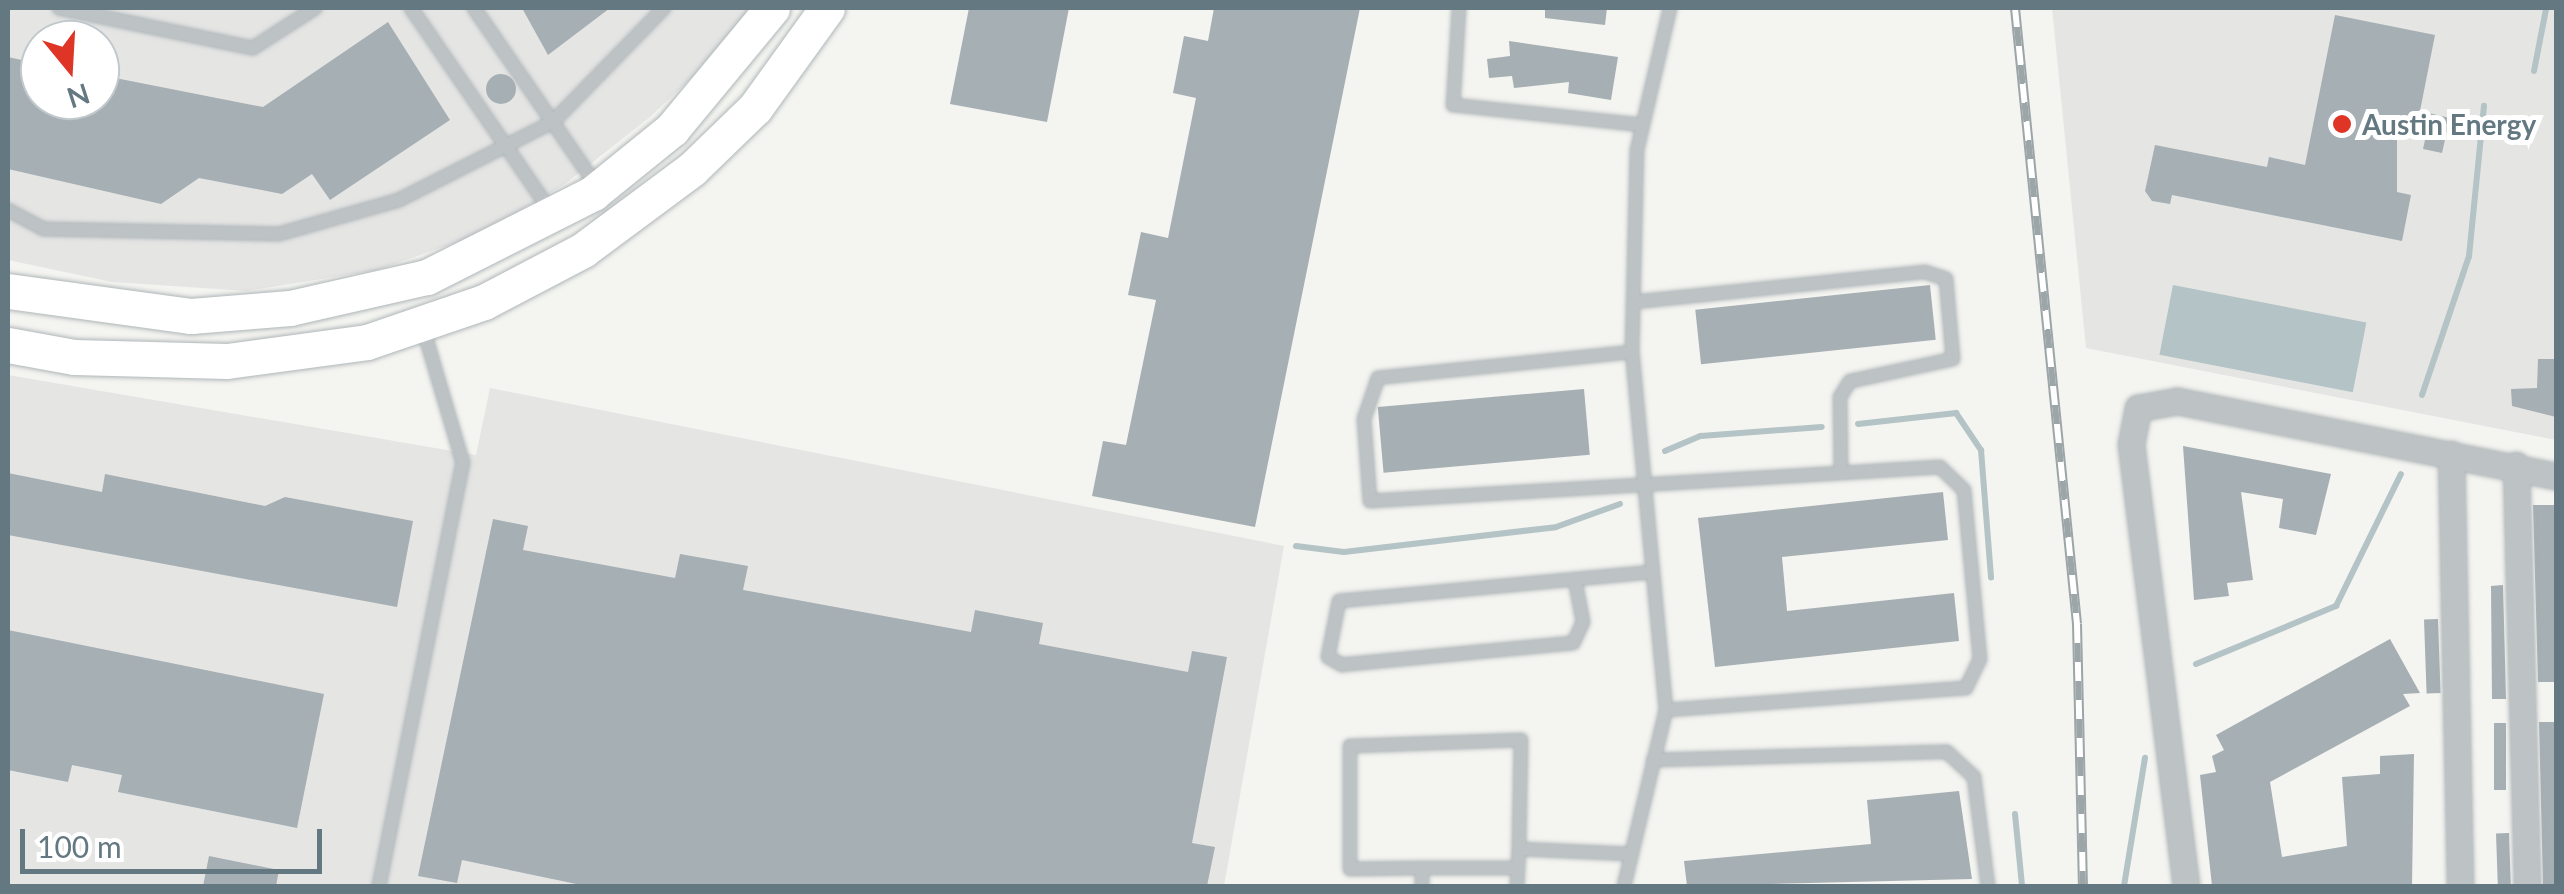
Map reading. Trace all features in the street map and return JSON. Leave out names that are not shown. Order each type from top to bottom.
[{"type":"main road","points":[[8,292],[190,316],[290,308],[427,277],[555,217],[598,188],[672,128],[772,8]]},
{"type":"main road","points":[[8,344],[74,357],[227,361],[422,326],[583,250],[625,221],[756,108],[826,8]]},
{"type":"main road","points":[[598,188],[625,221]]},
{"type":"main road","points":[[555,217],[583,250]]},
{"type":"street","points":[[2186,886],[2130,444],[2138,408],[2177,401],[2516,464],[2556,476]]},
{"type":"street","points":[[2451,454],[2460,886]]},
{"type":"street","points":[[2516,464],[2527,886]]},
{"type":"lane","points":[[59,8],[253,48],[315,8]]},
{"type":"lane","points":[[412,8],[555,217]]},
{"type":"lane","points":[[474,8],[598,188]]},
{"type":"lane","points":[[8,210],[43,230],[279,234],[399,200],[553,122],[664,8]]},
{"type":"lane","points":[[1459,8],[1453,105],[1642,125]]},
{"type":"lane","points":[[1624,886],[1666,710],[1632,352],[1642,125],[1670,8]]},
{"type":"lane","points":[[1634,302],[1924,272],[1946,278],[1958,342],[1953,359],[1850,380],[1840,396],[1841,472]]},
{"type":"lane","points":[[380,886],[463,463],[422,326]]},
{"type":"lane","points":[[1632,352],[1378,378],[1364,419],[1370,501],[1940,467],[1959,480],[1980,659],[1974,679],[1966,688],[1666,710]]},
{"type":"lane","points":[[1575,580],[1583,622],[1573,643],[1342,664],[1328,657],[1339,602],[1653,572]]},
{"type":"lane","points":[[1517,886],[1520,848],[1521,740],[1350,746],[1350,869],[1518,868]]},
{"type":"lane","points":[[1653,760],[1947,752],[1974,777],[1988,886]]},
{"type":"lane","points":[[1520,848],[1631,854]]},
{"type":"lane","points":[[1422,868],[1422,886]]},
{"type":"shaded area","points":[[8,8],[749,8],[724,47],[650,117],[565,184],[480,234],[377,270],[247,291],[112,282],[8,260]]},
{"type":"shaded area","points":[[2052,8],[2556,8],[2556,440],[2086,348]]},
{"type":"shaded area","points":[[2173,285],[2366,323],[2353,392],[2159,355]]},
{"type":"shaded area","points":[[8,375],[476,455],[490,388],[1284,546],[1224,886],[8,886]]},
{"type":"building","points":[[522,8],[610,8],[548,55]]},
{"type":"building","points":[[969,8],[1069,8],[1047,122],[950,104]]},
{"type":"building","points":[[1214,8],[1360,8],[1255,527],[1092,496],[1103,441],[1126,445],[1156,300],[1128,295],[1141,232],[1168,238],[1196,98],[1173,93],[1184,36],[1208,41]]},
{"type":"building","points":[[1545,8],[1607,8],[1605,25],[1545,18]]},
{"type":"building","name":"Austin Energy","points":[[2335,15],[2435,35],[2420,111],[2450,118],[2442,153],[2423,149],[2427,131],[2397,125],[2397,192],[2411,195],[2402,241],[2172,195],[2170,204],[2152,201],[2145,191],[2155,145],[2267,167],[2269,157],[2305,165]]},
{"type":"building","points":[[388,22],[450,120],[330,200],[312,174],[282,194],[199,178],[161,204],[8,169],[8,57],[20,60],[20,120],[120,120],[120,79],[263,107]]},
{"type":"building","points":[[1509,41],[1618,57],[1611,100],[1568,93],[1569,82],[1514,88],[1512,76],[1489,78],[1487,59],[1510,56]]},
{"type":"building","points":[[501,74],[512,78],[516,89],[512,100],[501,104],[490,100],[486,89],[490,78]]},
{"type":"building","points":[[1930,285],[1936,340],[1701,364],[1695,310]]},
{"type":"building","points":[[2538,359],[2556,359],[2556,417],[2512,406],[2511,389],[2537,388]]},
{"type":"building","points":[[1584,389],[1590,455],[1384,473],[1378,407]]},
{"type":"building","points":[[2183,446],[2331,474],[2316,535],[2279,528],[2283,499],[2241,492],[2253,580],[2227,583],[2229,596],[2194,600]]},
{"type":"building","points":[[8,473],[102,492],[105,474],[265,506],[285,497],[413,521],[397,607],[8,535]]},
{"type":"building","points":[[1943,492],[1948,540],[1782,557],[1787,611],[1954,593],[1959,641],[1715,667],[1698,518]]},
{"type":"building","points":[[2533,505],[2556,505],[2556,682],[2538,682]]},
{"type":"building","points":[[493,519],[528,526],[523,550],[675,578],[680,554],[748,566],[743,590],[971,632],[975,610],[1043,623],[1039,644],[1188,672],[1192,651],[1227,657],[1192,843],[1215,847],[1207,886],[586,886],[462,860],[457,883],[418,876]]},
{"type":"building","points":[[2503,585],[2506,699],[2492,699],[2491,586]]},
{"type":"building","points":[[2424,619],[2438,619],[2441,693],[2427,693]]},
{"type":"building","points":[[8,630],[324,694],[297,828],[118,792],[122,775],[72,765],[68,782],[8,770]]},
{"type":"building","points":[[2390,639],[2420,693],[2403,694],[2410,706],[2270,782],[2282,857],[2347,846],[2342,777],[2380,774],[2380,756],[2414,754],[2412,886],[2212,886],[2200,775],[2216,772],[2212,756],[2224,750],[2216,735]]},
{"type":"building","points":[[2539,722],[2556,722],[2556,886],[2543,886]]},
{"type":"building","points":[[2494,723],[2506,723],[2506,790],[2494,790]]},
{"type":"building","points":[[1959,791],[1972,879],[1687,886],[1684,861],[1871,844],[1867,800]]},
{"type":"building","points":[[2496,833],[2509,833],[2511,886],[2498,886]]},
{"type":"building","points":[[209,856],[279,870],[276,886],[203,886]]},
{"type":"waterway","points":[[2534,71],[2546,9]]},
{"type":"waterway","points":[[2422,395],[2469,256],[2484,106]]},
{"type":"waterway","points":[[1858,424],[1956,413],[1981,450],[1991,578]]},
{"type":"waterway","points":[[1665,451],[1701,436],[1822,427]]},
{"type":"waterway","points":[[2196,664],[2336,606],[2401,474]]},
{"type":"waterway","points":[[1296,546],[1344,552],[1556,527],[1620,504]]},
{"type":"waterway","points":[[2124,886],[2145,758]]},
{"type":"waterway","points":[[2015,814],[2022,886]]},
{"type":"railway","points":[[2015,8],[2077,624],[2083,886]]},
{"type":"place","name":"Austin Energy","points":[[2342,124]]}]
